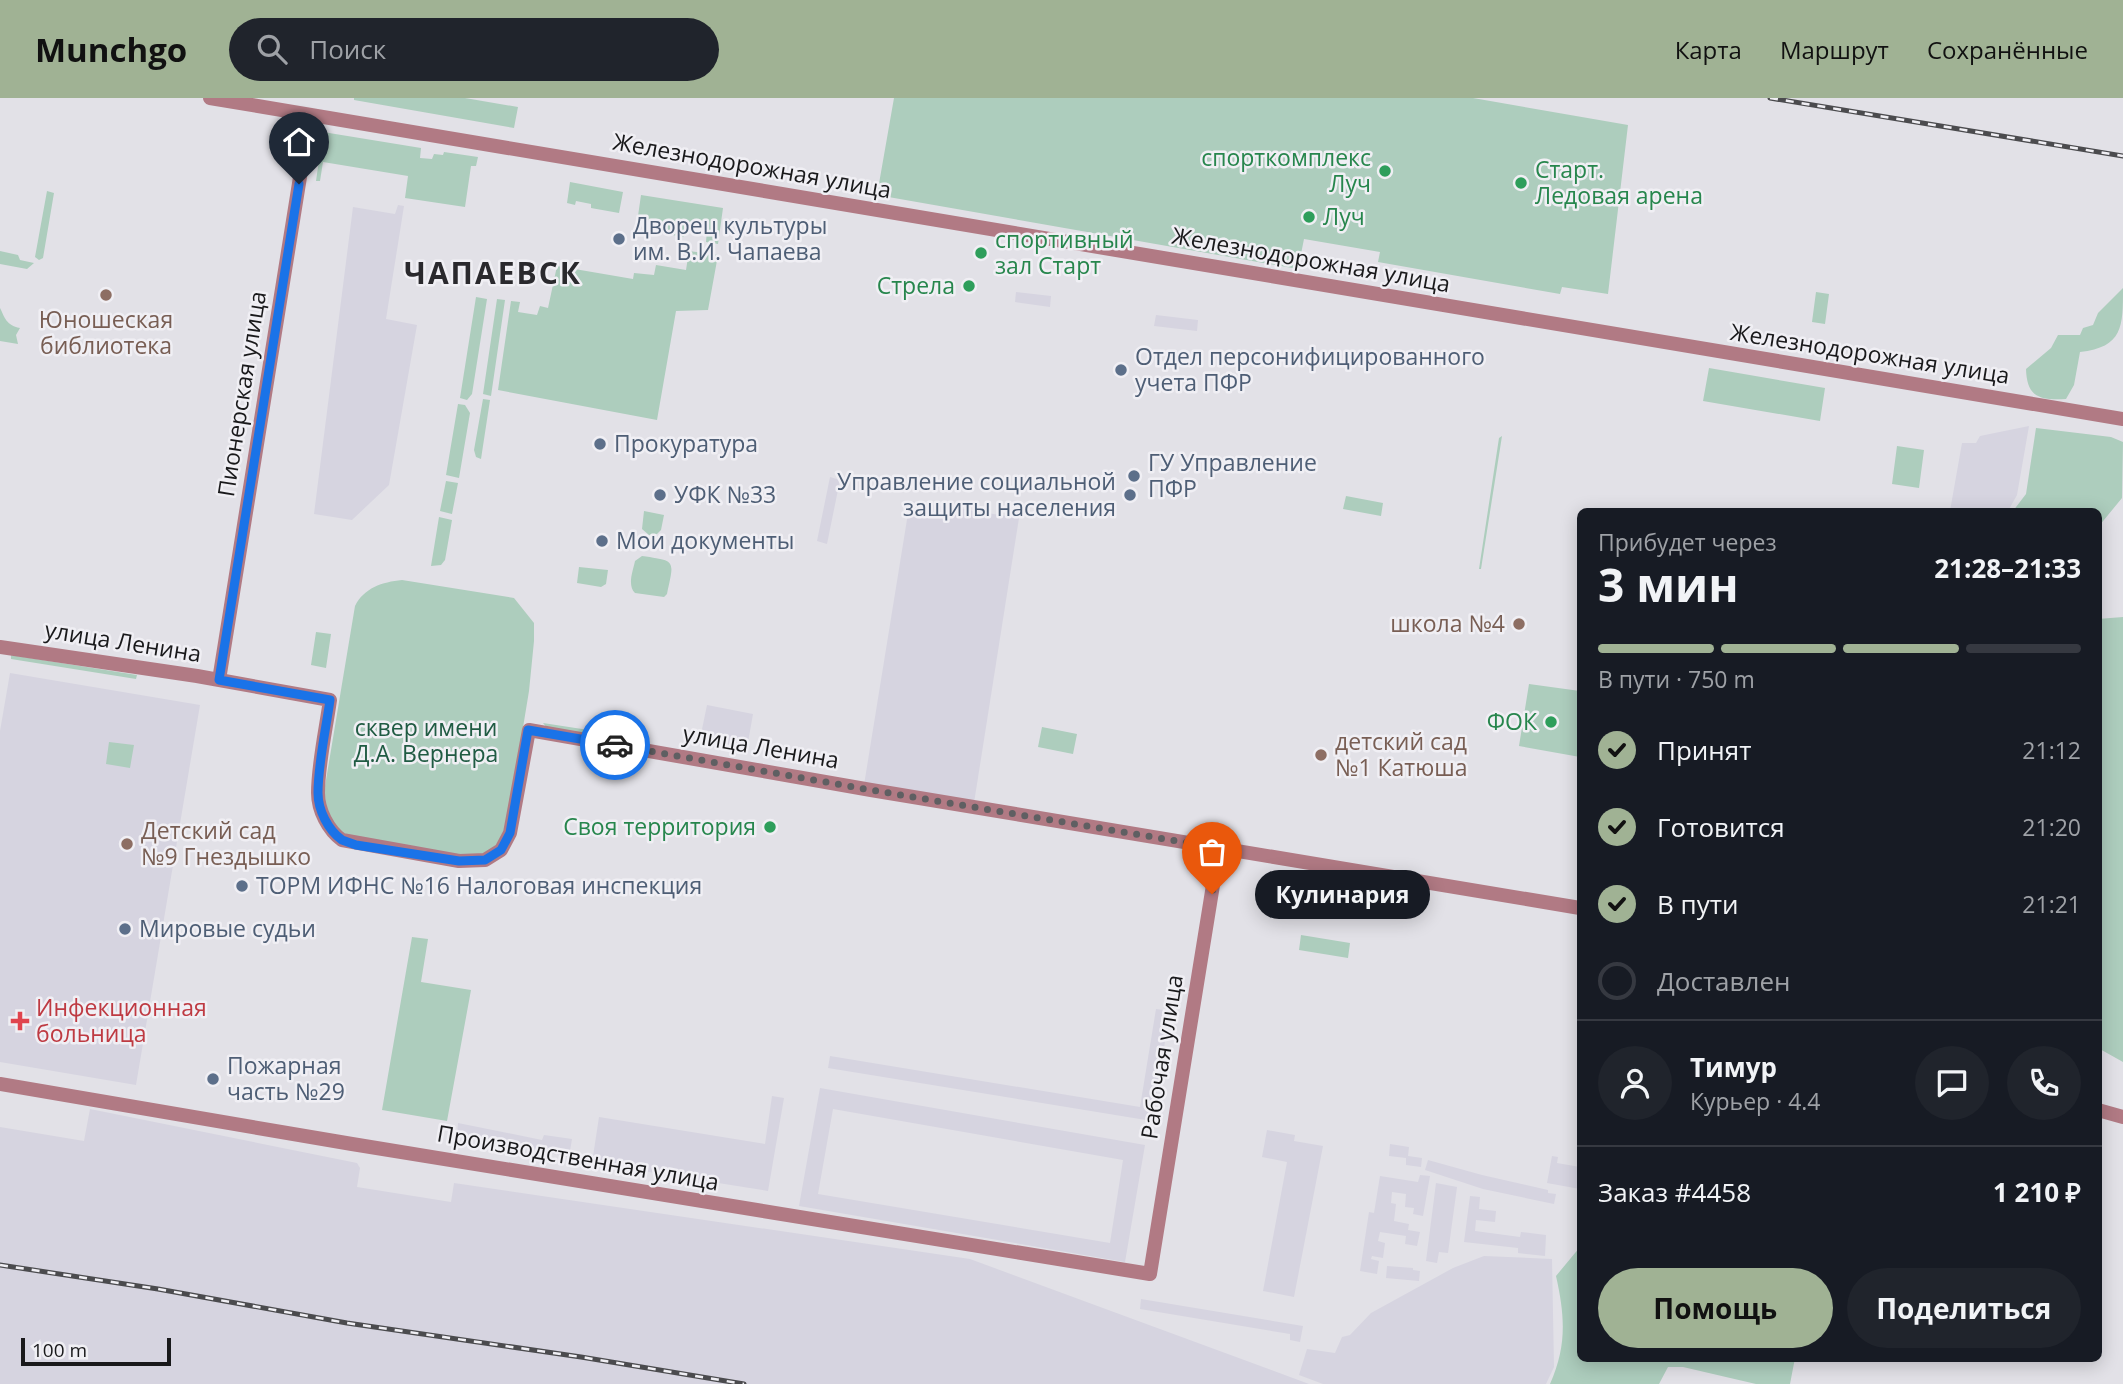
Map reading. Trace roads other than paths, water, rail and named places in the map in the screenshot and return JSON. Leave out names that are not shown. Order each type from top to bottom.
[{"type":"street","name":"Железнодорожная улица","points":[[210,98],[2123,419]]},
{"type":"street","name":"Пионерская улица","points":[[219,680],[310,115]]},
{"type":"street","name":"улица Ленина","points":[[0,647],[219,680],[330,700],[317,794],[322,814],[336,836],[342,840],[417,855],[472,861],[485,860],[501,850],[510,833],[528,730],[1577,908]]},
{"type":"street","name":"Рабочая улица","points":[[1150,1274],[1219,848]]},
{"type":"street","name":"Производственная улица","points":[[0,1084],[1150,1274]]},
{"type":"street","points":[[2102,1111],[2123,1118]]},
{"type":"railway","points":[[1770,98],[2123,156]]},
{"type":"railway","points":[[0,1265],[158,1289],[347,1323],[744,1384]]},
{"type":"place","name":"спорткомплекс Луч","points":[[1385,171]]},
{"type":"place","name":"Старт. Ледовая арена","points":[[1521,183]]},
{"type":"place","name":"Луч","points":[[1309,217]]},
{"type":"place","name":"Дворец культуры им. В.И. Чапаева","points":[[619,239]]},
{"type":"place","name":"спортивный зал Старт","points":[[981,253]]},
{"type":"place","name":"Стрела","points":[[969,286]]},
{"type":"place","name":"Юношеская библиотека","points":[[106,295]]},
{"type":"place","name":"Отдел персонифицированного учета ПФР","points":[[1121,370]]},
{"type":"place","name":"Прокуратура","points":[[600,444]]},
{"type":"place","name":"ГУ Управление ПФР","points":[[1134,476]]},
{"type":"place","name":"УФК №33","points":[[660,495]]},
{"type":"place","name":"Управление социальной защиты населения","points":[[1130,495]]},
{"type":"place","name":"Мои документы","points":[[602,541]]},
{"type":"place","name":"школа №4","points":[[1519,624]]},
{"type":"place","name":"ФОК","points":[[1551,722]]},
{"type":"place","name":"детский сад №1 Катюша","points":[[1321,755]]},
{"type":"place","name":"Своя территория","points":[[770,827]]},
{"type":"place","name":"Детский сад №9 Гнездышко","points":[[127,844]]},
{"type":"place","name":"ТОРМ ИФНС №16 Налоговая инспекция","points":[[242,886]]},
{"type":"place","name":"Кулинария","points":[[1212,894]]},
{"type":"place","name":"Мировые судьи","points":[[125,929]]},
{"type":"place","name":"Инфекционная больница","points":[[20,1021]]},
{"type":"place","name":"Пожарная часть №29","points":[[213,1079]]},
{"type":"district","name":"ЧАПАЕВСК","points":[[493,274]]},
{"type":"park label","name":"сквер имени Д.А. Вернера","points":[[426,741]]}]
